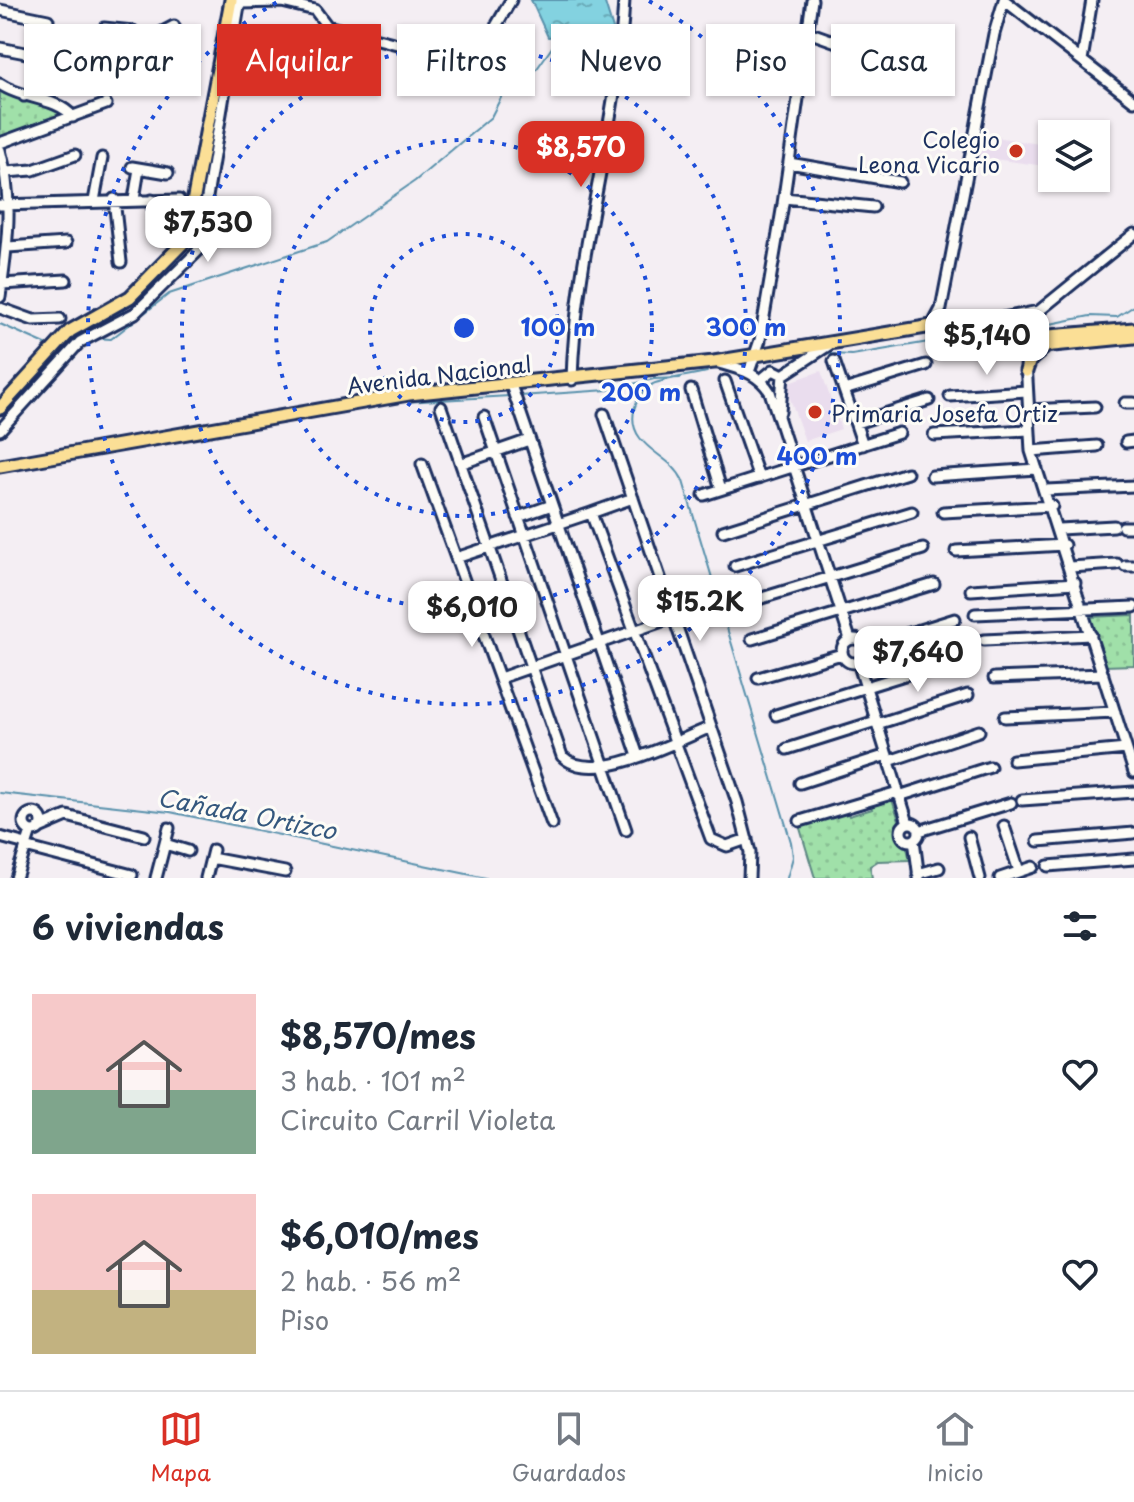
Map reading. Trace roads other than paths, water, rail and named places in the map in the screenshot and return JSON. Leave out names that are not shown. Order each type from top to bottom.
[{"type":"main road","points":[[0,408],[70,331],[130,297],[186,240],[237,1]]},
{"type":"main road","name":"Avenida Nacional","points":[[0,466],[409,394],[572,380],[714,362],[932,326],[960,326],[1033,347],[1134,337]]},
{"type":"main road","name":"Avenida Nacional","points":[[1025,344],[1037,337],[1134,329]]},
{"type":"main road","points":[[1026,371],[1030,360],[1048,345]]},
{"type":"street","points":[[0,430],[80,342],[135,313],[198,251],[237,1],[282,2],[315,10],[327,26],[401,45],[447,50],[467,49],[488,40],[511,0]]},
{"type":"street","points":[[572,380],[576,300],[620,77],[624,0]]},
{"type":"street","points":[[809,24],[812,0]]},
{"type":"street","points":[[932,326],[941,309],[994,34],[1004,0],[1134,101]]},
{"type":"street","points":[[1082,60],[1092,0]]},
{"type":"street","points":[[0,10],[48,20]]},
{"type":"street","points":[[0,48],[24,53]]},
{"type":"street","points":[[0,84],[24,96],[61,107],[73,117]]},
{"type":"street","points":[[749,372],[756,353],[784,198],[799,96]]},
{"type":"street","points":[[0,143],[106,104]]},
{"type":"street","points":[[0,150],[6,172],[4,205],[8,247],[2,264],[0,297]]},
{"type":"street","points":[[6,172],[33,170],[75,155]]},
{"type":"street","points":[[94,201],[102,158]]},
{"type":"street","points":[[789,163],[900,182]]},
{"type":"street","points":[[134,199],[135,168],[168,173]]},
{"type":"street","points":[[784,198],[873,207]]},
{"type":"street","points":[[4,205],[114,199],[179,200]]},
{"type":"street","points":[[114,199],[121,262]]},
{"type":"street","points":[[152,200],[156,237]]},
{"type":"street","points":[[960,326],[1039,311],[1134,234]]},
{"type":"street","points":[[8,247],[66,243]]},
{"type":"street","points":[[2,284],[66,280]]},
{"type":"street","points":[[0,308],[33,320],[60,319]]},
{"type":"street","points":[[780,416],[783,375],[833,343]]},
{"type":"street","points":[[1025,344],[1031,451],[1052,506],[1134,772]]},
{"type":"street","points":[[784,350],[793,366]]},
{"type":"street","points":[[834,361],[863,445]]},
{"type":"street","points":[[714,362],[762,379],[780,416],[850,639]]},
{"type":"street","points":[[844,390],[926,365]]},
{"type":"street","points":[[762,379],[773,370],[783,375]]},
{"type":"street","points":[[725,381],[759,478]]},
{"type":"street","points":[[511,385],[638,756]]},
{"type":"street","points":[[691,390],[721,489]]},
{"type":"street","points":[[950,396],[1027,391]]},
{"type":"street","points":[[856,423],[929,400]]},
{"type":"street","points":[[441,407],[463,463],[562,756],[570,764],[585,768],[604,767],[711,727]]},
{"type":"street","points":[[1028,410],[1095,407]]},
{"type":"street","points":[[604,414],[747,839],[749,878]]},
{"type":"street","points":[[484,417],[626,830]]},
{"type":"street","points":[[934,435],[1029,430]]},
{"type":"street","points":[[704,495],[899,433]]},
{"type":"street","points":[[463,463],[529,440]]},
{"type":"street","points":[[1031,451],[1097,446]]},
{"type":"street","points":[[422,464],[552,824]]},
{"type":"street","points":[[932,476],[1037,469]]},
{"type":"street","points":[[723,531],[907,473]]},
{"type":"street","points":[[1046,490],[1134,486]]},
{"type":"street","points":[[456,558],[633,498]]},
{"type":"street","points":[[518,517],[552,505]]},
{"type":"street","points":[[943,512],[1052,506]]},
{"type":"street","points":[[735,566],[912,512]]},
{"type":"street","points":[[591,513],[711,839],[727,846],[747,839]]},
{"type":"street","points":[[1059,529],[1124,527]]},
{"type":"street","points":[[956,551],[1064,545]]},
{"type":"street","points":[[742,604],[923,549]]},
{"type":"street","points":[[1070,567],[1126,566]]},
{"type":"street","points":[[971,590],[1075,583]]},
{"type":"street","points":[[752,639],[934,584]]},
{"type":"street","points":[[975,614],[1134,607]]},
{"type":"street","points":[[500,678],[674,617]]},
{"type":"street","points":[[865,647],[955,619]]},
{"type":"street","points":[[984,640],[1091,635]]},
{"type":"street","points":[[850,639],[858,639],[865,647],[865,654],[858,662],[847,661],[842,654],[842,647],[850,639]]},
{"type":"street","points":[[758,678],[842,654]]},
{"type":"street","points":[[776,715],[956,659]]},
{"type":"street","points":[[858,662],[908,823]]},
{"type":"street","points":[[994,678],[1103,674]]},
{"type":"street","points":[[787,749],[968,695]]},
{"type":"street","points":[[1005,717],[1115,712]]},
{"type":"street","points":[[800,783],[979,731]]},
{"type":"street","points":[[1013,760],[1126,749]]},
{"type":"street","points":[[800,821],[990,767]]},
{"type":"street","points":[[1022,800],[1134,792]]},
{"type":"street","points":[[939,868],[919,876],[914,840],[919,831],[1011,803]]},
{"type":"street","points":[[16,878],[26,846],[35,830],[67,816],[144,836]]},
{"type":"street","points":[[914,840],[907,841],[901,834],[901,828],[908,823],[916,824],[919,831]]},
{"type":"street","points":[[1004,826],[1019,871]]},
{"type":"street","points":[[156,878],[169,828]]},
{"type":"street","points":[[1038,841],[1134,833]]},
{"type":"street","points":[[0,837],[132,875]]},
{"type":"street","points":[[969,837],[980,878]]},
{"type":"street","points":[[165,844],[188,851]]},
{"type":"street","points":[[206,878],[212,854],[284,875],[288,859]]},
{"type":"street","points":[[1048,866],[1134,859]]},
{"type":"street","points":[[1000,878],[1033,867]]},
{"type":"water","points":[[531,0],[604,0],[611,24],[551,24],[551,37],[548,37]]},
{"type":"waterway","points":[[94,338],[111,339],[169,294],[327,242],[415,181],[491,117],[510,80],[536,70],[551,49]]},
{"type":"waterway","points":[[999,329],[1040,326],[1090,316],[1117,317],[1134,306]]},
{"type":"waterway","points":[[0,324],[50,346]]},
{"type":"waterway","points":[[830,354],[852,355],[970,335]]},
{"type":"waterway","points":[[707,372],[663,381],[646,388],[634,408],[634,424],[640,438],[674,468],[683,481],[791,842],[793,857],[787,878]]},
{"type":"waterway","points":[[520,396],[608,390],[654,379],[680,378]]},
{"type":"waterway","points":[[404,402],[510,396]]},
{"type":"waterway","name":"Cañada Ortizco","points":[[0,793],[170,812],[486,878]]},
{"type":"place","name":"Colegio Leona Vicario","points":[[1016,151]]},
{"type":"place","name":"Primaria Josefa Ortiz","points":[[815,412]]}]
